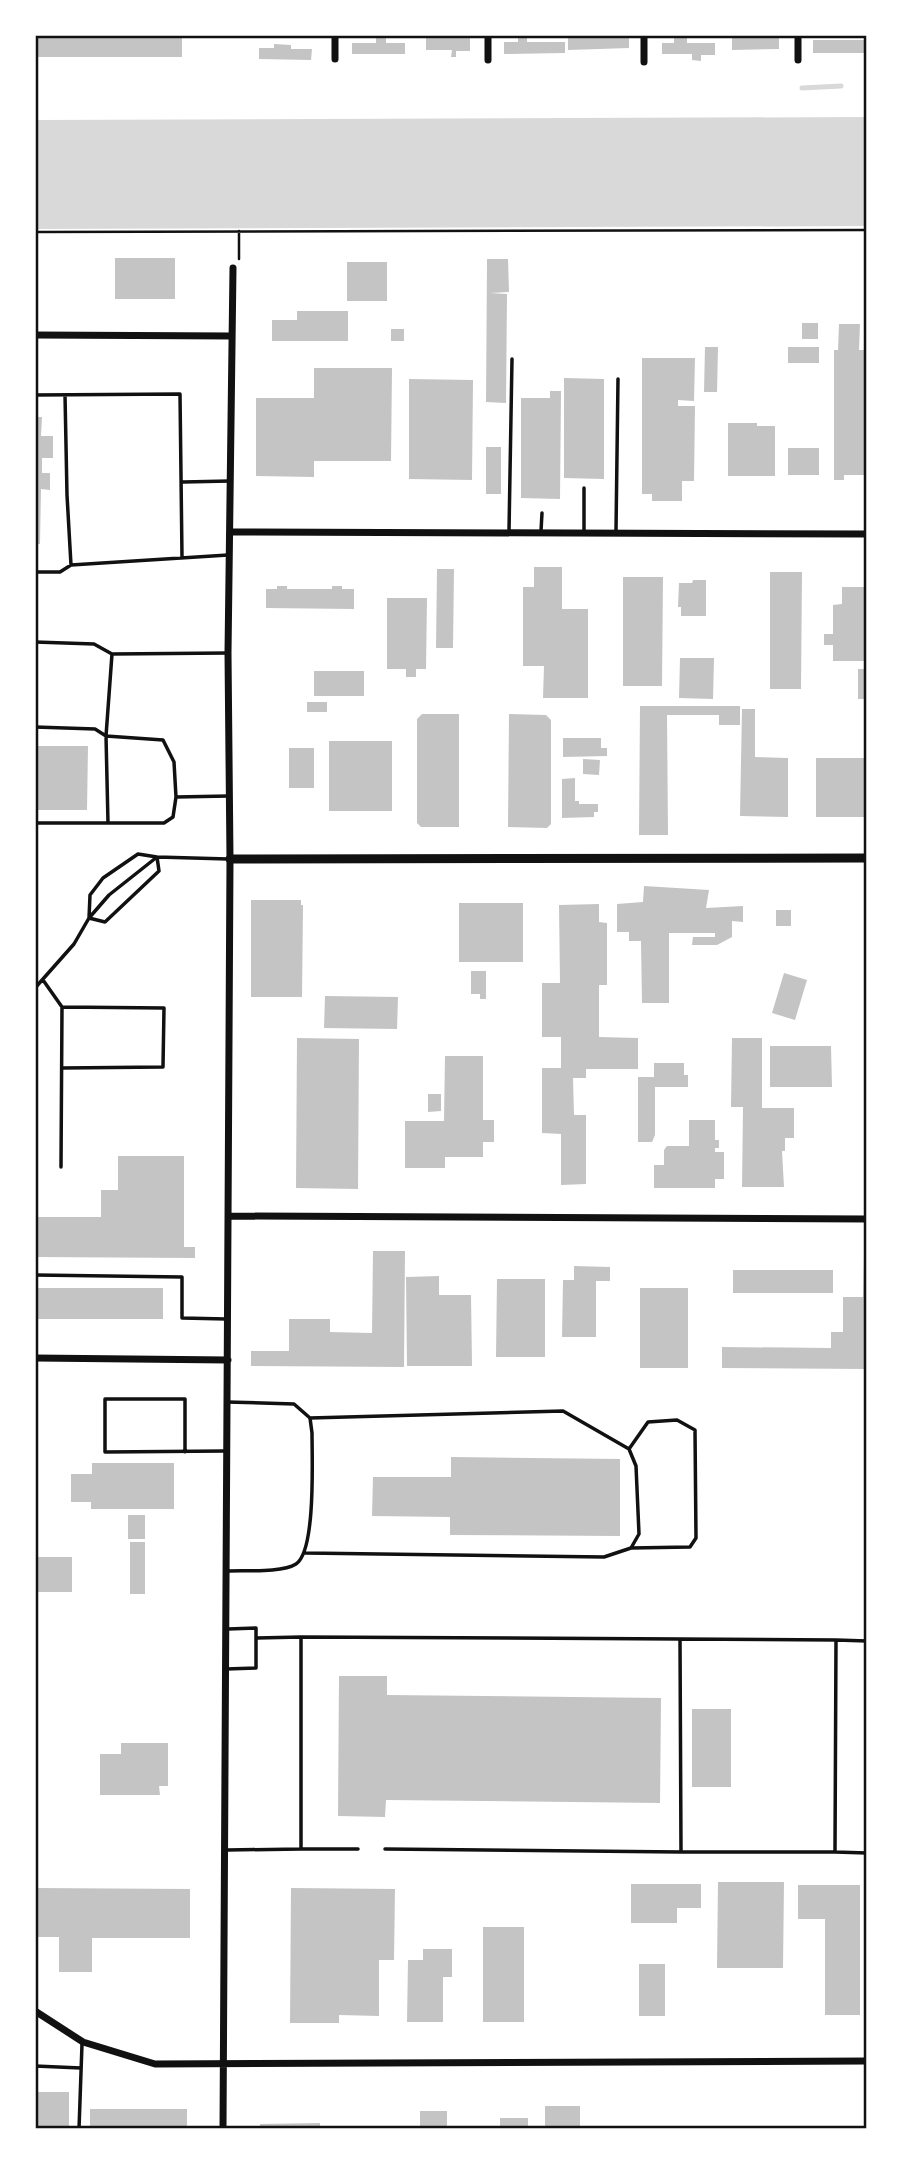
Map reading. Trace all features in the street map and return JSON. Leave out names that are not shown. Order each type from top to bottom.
[{"type":"street","points":[[335,35],[335,59]]},
{"type":"street","points":[[488,35],[488,60]]},
{"type":"street","points":[[644,35],[644,62]]},
{"type":"street","points":[[798,35],[798,60]]},
{"type":"street","points":[[223,2129],[229,1216],[228,653],[233,268]]},
{"type":"street","points":[[35,335],[232,336]]},
{"type":"street","points":[[230,532],[867,534]]},
{"type":"street","points":[[230,859],[867,858]]},
{"type":"street","points":[[229,1216],[867,1219]]},
{"type":"street","points":[[35,1358],[228,1360]]},
{"type":"street","points":[[35,2011],[83,2042],[155,2064],[867,2061]]},
{"type":"lane","points":[[509,533],[512,359]]},
{"type":"lane","points":[[616,533],[618,379]]},
{"type":"lane","points":[[35,395],[180,394],[182,557]]},
{"type":"lane","points":[[65,395],[71,565]]},
{"type":"lane","points":[[182,482],[230,481]]},
{"type":"lane","points":[[584,488],[584,533]]},
{"type":"lane","points":[[541,513],[541,533]]},
{"type":"lane","points":[[35,572],[60,572],[71,565],[230,555]]},
{"type":"lane","points":[[35,642],[94,644],[112,654],[228,653]]},
{"type":"lane","points":[[108,823],[106,736],[112,654]]},
{"type":"lane","points":[[35,727],[95,729],[106,736],[163,740],[174,762],[176,797],[173,817],[164,823],[35,823]]},
{"type":"lane","points":[[176,797],[229,796]]},
{"type":"lane","points":[[89,918],[90,895],[103,878],[138,854],[230,859]]},
{"type":"lane","points":[[89,918],[105,922],[159,871],[158,857]]},
{"type":"lane","points":[[35,988],[74,944],[89,918],[109,895],[158,857]]},
{"type":"lane","points":[[43,980],[62,1007],[61,1167]]},
{"type":"lane","points":[[62,1007],[164,1008],[163,1067],[62,1068]]},
{"type":"lane","points":[[35,1275],[182,1277],[182,1318],[228,1319]]},
{"type":"lane","points":[[185,1452],[185,1399],[105,1399],[105,1452],[185,1452],[227,1451]]},
{"type":"lane","points":[[226,1570],[286,1567],[297,1564],[305,1553],[310,1536],[312,1433],[310,1418],[294,1404],[227,1402]]},
{"type":"lane","points":[[310,1418],[563,1411],[629,1450],[636,1465],[639,1534],[631,1548]]},
{"type":"lane","points":[[305,1553],[604,1557],[631,1548],[690,1547],[696,1538],[695,1430],[677,1420],[648,1422],[629,1450]]},
{"type":"lane","points":[[226,1629],[256,1628],[257,1638],[256,1668],[226,1669]]},
{"type":"lane","points":[[257,1638],[301,1636],[867,1642]]},
{"type":"lane","points":[[301,1636],[301,1849]]},
{"type":"lane","points":[[680,1639],[681,1852]]},
{"type":"lane","points":[[835,1852],[836,1640]]},
{"type":"lane","points":[[225,1850],[358,1849]]},
{"type":"lane","points":[[385,1849],[867,1853]]},
{"type":"lane","points":[[79,2129],[83,2042]]},
{"type":"lane","points":[[35,2066],[81,2067]]},
{"type":"path","points":[[35,232],[867,230]]},
{"type":"path","points":[[233,268],[239,258],[239,231]]},
{"type":"shaded area","points":[[867,117],[867,226],[35,229],[35,120]]},
{"type":"building","points":[[35,35],[182,35],[182,57],[35,57]]},
{"type":"building","points":[[518,36],[527,36],[527,42],[565,42],[565,53],[504,54],[504,42],[518,42]]},
{"type":"building","points":[[376,37],[386,37],[386,43],[405,43],[405,54],[352,54],[352,43],[376,43]]},
{"type":"building","points":[[426,37],[470,38],[470,51],[456,51],[456,57],[451,57],[452,50],[426,50]]},
{"type":"building","points":[[629,37],[629,48],[568,50],[568,38]]},
{"type":"building","points":[[674,37],[687,37],[687,43],[715,43],[715,55],[701,55],[701,61],[692,60],[692,54],[662,54],[662,43],[674,43]]},
{"type":"building","points":[[732,37],[779,37],[779,49],[732,50]]},
{"type":"building","points":[[813,40],[867,40],[867,53],[813,53]]},
{"type":"building","points":[[274,44],[291,45],[291,49],[312,49],[311,60],[259,59],[259,48],[274,48]]},
{"type":"building","points":[[115,258],[175,258],[175,299],[115,299]]},
{"type":"building","points":[[487,259],[508,259],[509,292],[490,293],[507,294],[506,403],[486,402]]},
{"type":"building","points":[[347,262],[387,262],[387,301],[347,301]]},
{"type":"building","points":[[297,311],[348,311],[348,341],[272,341],[272,320],[297,320]]},
{"type":"building","points":[[802,323],[818,323],[818,339],[802,339]]},
{"type":"building","points":[[839,324],[860,324],[859,350],[865,350],[865,475],[844,475],[844,480],[834,480],[834,350],[838,350]]},
{"type":"building","points":[[391,329],[404,329],[404,341],[391,341]]},
{"type":"building","points":[[705,347],[718,347],[717,392],[704,392]]},
{"type":"building","points":[[788,347],[819,347],[819,363],[788,363]]},
{"type":"building","points":[[642,358],[695,358],[694,401],[678,400],[678,406],[695,406],[694,481],[682,481],[682,501],[652,501],[652,494],[642,494]]},
{"type":"building","points":[[314,368],[392,368],[391,461],[314,461],[314,477],[256,476],[256,398],[314,398]]},
{"type":"building","points":[[564,378],[604,379],[604,479],[564,478]]},
{"type":"building","points":[[409,379],[473,380],[472,480],[409,479]]},
{"type":"building","points":[[550,391],[561,391],[560,499],[521,498],[521,398],[550,398]]},
{"type":"building","points":[[35,417],[42,417],[41,436],[53,436],[53,458],[42,458],[42,473],[50,473],[50,490],[41,489],[40,544],[35,544]]},
{"type":"building","points":[[728,423],[775,426],[775,476],[728,476]]},
{"type":"building","points":[[486,447],[501,447],[501,494],[486,494]]},
{"type":"building","points":[[788,448],[819,448],[819,475],[788,475]]},
{"type":"building","points":[[534,567],[562,567],[562,609],[588,609],[588,698],[543,698],[544,666],[523,666],[523,587],[534,587]]},
{"type":"building","points":[[437,569],[454,569],[453,648],[436,648]]},
{"type":"building","points":[[770,572],[802,572],[801,689],[770,689]]},
{"type":"building","points":[[623,577],[663,577],[662,686],[623,686]]},
{"type":"building","points":[[693,580],[706,580],[706,616],[681,616],[681,607],[678,607],[679,583],[692,583]]},
{"type":"building","points":[[277,586],[287,586],[287,589],[332,589],[332,586],[342,586],[342,589],[354,589],[354,609],[266,608],[266,589],[277,589]]},
{"type":"building","points":[[842,587],[864,587],[865,661],[833,661],[833,645],[824,645],[824,634],[833,634],[833,605],[842,604]]},
{"type":"building","points":[[387,598],[427,598],[426,669],[416,669],[416,677],[406,677],[406,669],[387,669]]},
{"type":"building","points":[[680,658],[714,658],[713,699],[679,698]]},
{"type":"building","points":[[858,669],[867,669],[867,699],[858,699]]},
{"type":"building","points":[[314,671],[364,671],[364,696],[314,696]]},
{"type":"building","points":[[307,702],[327,702],[327,712],[307,712]]},
{"type":"building","points":[[640,706],[740,706],[740,725],[719,725],[719,715],[667,715],[668,835],[639,835]]},
{"type":"building","points":[[742,709],[755,709],[755,757],[788,758],[788,817],[740,816]]},
{"type":"building","points":[[422,714],[459,714],[459,827],[421,827],[417,823],[417,719]]},
{"type":"building","points":[[509,714],[546,715],[551,720],[551,824],[547,828],[508,827]]},
{"type":"building","points":[[563,738],[601,738],[601,748],[607,748],[607,756],[563,757]]},
{"type":"building","points":[[329,741],[392,741],[392,811],[329,811]]},
{"type":"building","points":[[35,746],[88,746],[87,810],[35,810]]},
{"type":"building","points":[[289,748],[314,748],[314,788],[289,788]]},
{"type":"building","points":[[816,758],[867,758],[867,807],[864,807],[864,817],[816,817]]},
{"type":"building","points":[[583,759],[600,760],[599,775],[583,774]]},
{"type":"building","points":[[575,778],[575,801],[579,801],[579,804],[598,804],[598,812],[594,812],[594,817],[562,818],[562,779]]},
{"type":"building","points":[[644,886],[709,890],[706,908],[743,906],[743,922],[732,921],[732,937],[717,945],[692,945],[693,937],[715,937],[715,933],[669,933],[669,1003],[642,1003],[641,941],[629,941],[629,932],[617,932],[617,904],[643,902]]},
{"type":"building","points":[[251,900],[301,900],[302,997],[251,997]]},
{"type":"building","points":[[459,903],[523,903],[523,962],[459,962]]},
{"type":"building","points":[[599,904],[599,922],[607,923],[607,985],[599,985],[599,1037],[638,1038],[638,1069],[586,1069],[586,1078],[573,1078],[574,1115],[586,1115],[586,1184],[561,1185],[561,1134],[542,1133],[542,1068],[561,1068],[561,1037],[542,1037],[542,983],[560,983],[559,905]]},
{"type":"building","points":[[776,910],[791,910],[791,926],[776,926]]},
{"type":"building","points":[[471,971],[486,971],[486,999],[480,999],[480,994],[471,994]]},
{"type":"building","points":[[784,973],[807,980],[795,1020],[772,1013]]},
{"type":"building","points":[[325,996],[398,997],[397,1029],[324,1028]]},
{"type":"building","points":[[297,1038],[359,1039],[358,1189],[296,1188]]},
{"type":"building","points":[[732,1038],[762,1038],[762,1108],[794,1108],[794,1138],[785,1138],[785,1151],[782,1151],[784,1187],[742,1187],[743,1107],[731,1107]]},
{"type":"building","points":[[770,1046],[831,1046],[832,1087],[770,1087]]},
{"type":"building","points":[[445,1056],[483,1056],[483,1120],[494,1120],[494,1142],[483,1142],[483,1157],[445,1157],[445,1168],[405,1168],[405,1121],[444,1121]]},
{"type":"building","points":[[654,1063],[684,1063],[688,1087],[655,1087],[655,1135],[652,1142],[638,1142],[638,1077],[654,1077]]},
{"type":"building","points":[[428,1094],[441,1094],[441,1111],[428,1112]]},
{"type":"building","points":[[689,1120],[715,1120],[715,1140],[719,1140],[719,1148],[715,1148],[715,1152],[724,1152],[724,1179],[715,1179],[715,1188],[654,1188],[654,1165],[664,1165],[664,1150],[667,1146],[689,1146]]},
{"type":"building","points":[[118,1156],[184,1156],[184,1247],[195,1247],[195,1258],[35,1257],[35,1217],[101,1217],[101,1190],[118,1190]]},
{"type":"building","points":[[373,1251],[405,1251],[404,1367],[251,1366],[251,1351],[289,1351],[289,1319],[330,1319],[330,1332],[372,1333]]},
{"type":"building","points":[[864,1257],[867,1257],[867,1369],[722,1368],[722,1347],[831,1348],[831,1332],[843,1332],[843,1297],[863,1297]]},
{"type":"building","points":[[574,1266],[610,1267],[610,1281],[596,1281],[596,1337],[562,1337],[563,1280],[574,1280]]},
{"type":"building","points":[[733,1270],[833,1270],[833,1293],[733,1293]]},
{"type":"building","points":[[439,1276],[439,1295],[471,1295],[472,1366],[407,1366],[406,1277]]},
{"type":"building","points":[[497,1279],[545,1279],[545,1357],[496,1357]]},
{"type":"building","points":[[35,1288],[163,1288],[163,1319],[35,1319]]},
{"type":"building","points":[[640,1288],[688,1288],[688,1368],[640,1368]]},
{"type":"building","points":[[451,1457],[620,1459],[620,1536],[450,1535],[450,1517],[372,1516],[373,1477],[451,1477]]},
{"type":"building","points":[[92,1463],[174,1463],[174,1509],[91,1509],[91,1502],[71,1502],[71,1474],[92,1474]]},
{"type":"building","points":[[128,1515],[145,1515],[145,1539],[128,1539]]},
{"type":"building","points":[[130,1542],[145,1542],[145,1594],[130,1594]]},
{"type":"building","points":[[38,1557],[72,1557],[72,1592],[38,1592]]},
{"type":"building","points":[[339,1676],[387,1676],[387,1695],[661,1698],[660,1803],[386,1800],[385,1817],[338,1816]]},
{"type":"building","points":[[692,1709],[731,1709],[731,1787],[692,1787]]},
{"type":"building","points":[[121,1743],[168,1743],[168,1786],[159,1786],[160,1795],[100,1795],[100,1754],[121,1754]]},
{"type":"building","points":[[718,1882],[784,1882],[783,1968],[717,1968]]},
{"type":"building","points":[[631,1884],[701,1884],[701,1908],[677,1908],[677,1923],[631,1923]]},
{"type":"building","points":[[798,1885],[860,1885],[860,2015],[825,2015],[825,1919],[798,1919]]},
{"type":"building","points":[[35,1888],[190,1889],[190,1938],[92,1938],[92,1972],[59,1972],[59,1937],[35,1937]]},
{"type":"building","points":[[291,1888],[395,1889],[394,1960],[379,1960],[379,2016],[339,2015],[339,2023],[290,2023]]},
{"type":"building","points":[[483,1927],[524,1927],[524,2022],[483,2022]]},
{"type":"building","points":[[423,1949],[452,1949],[452,1977],[443,1977],[443,2022],[407,2022],[408,1960],[423,1960]]},
{"type":"building","points":[[639,1964],[665,1964],[665,2016],[639,2016]]},
{"type":"building","points":[[35,2092],[69,2092],[69,2129],[35,2129]]},
{"type":"building","points":[[545,2106],[580,2106],[580,2129],[545,2129]]},
{"type":"building","points":[[90,2109],[187,2109],[187,2129],[90,2129]]},
{"type":"building","points":[[420,2111],[447,2111],[447,2129],[420,2129]]},
{"type":"building","points":[[500,2118],[528,2118],[528,2127],[500,2127]]},
{"type":"building","points":[[320,2123],[320,2129],[260,2129],[260,2124]]},
{"type":"waterway","points":[[802,88],[841,86]]}]
